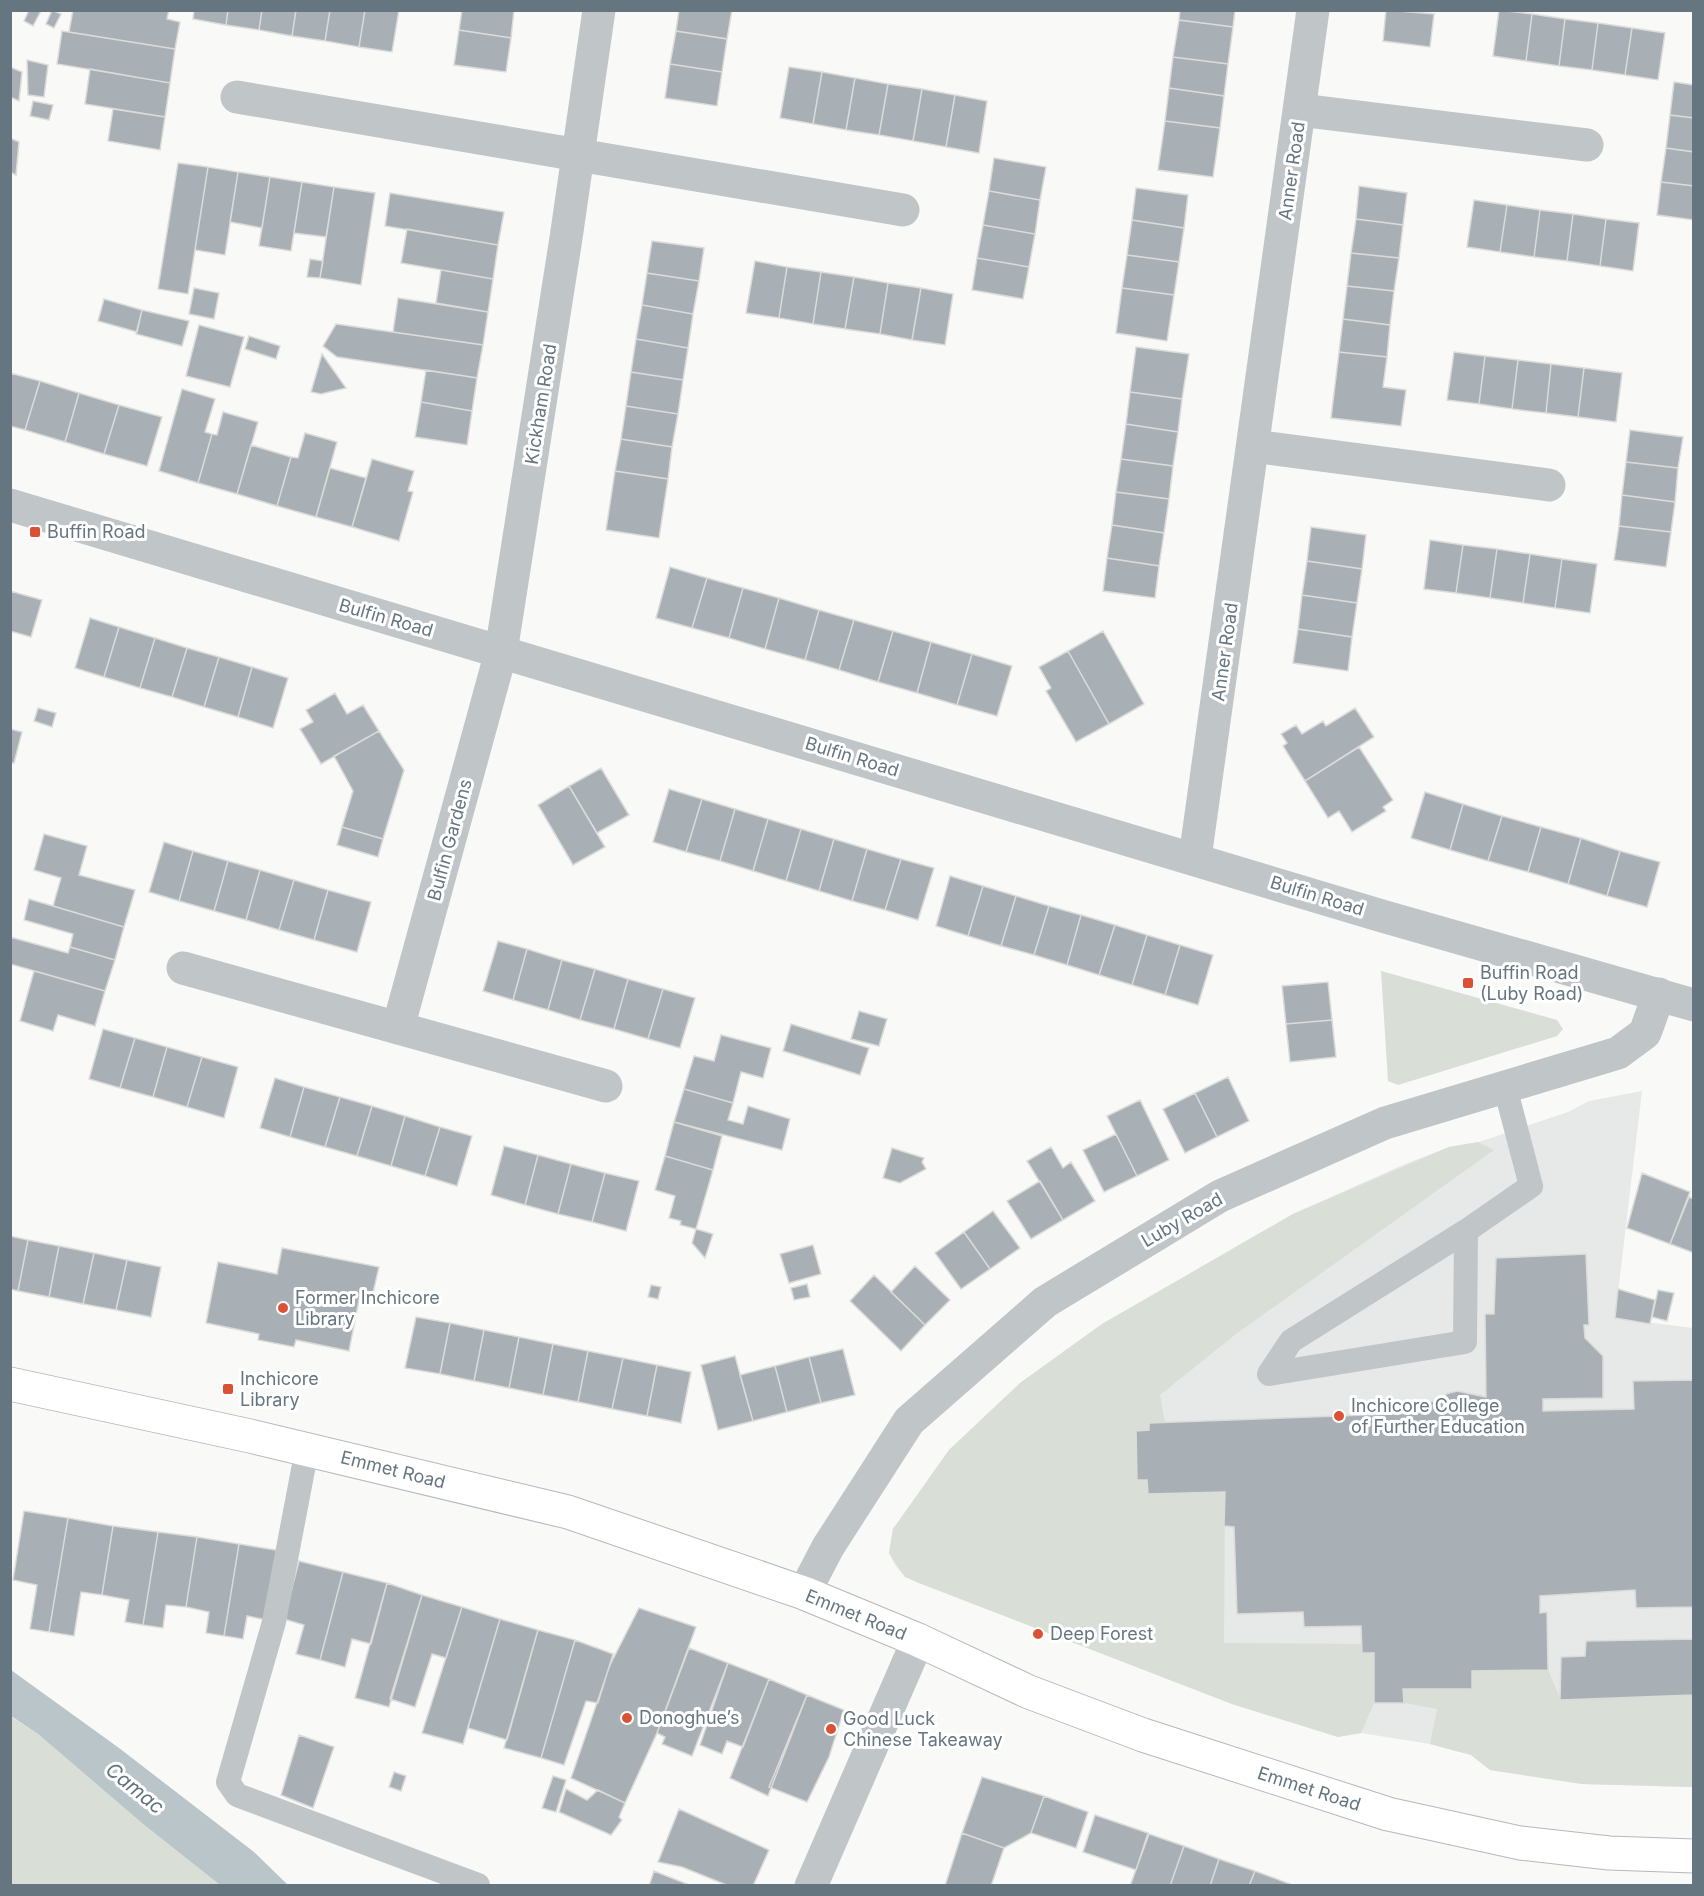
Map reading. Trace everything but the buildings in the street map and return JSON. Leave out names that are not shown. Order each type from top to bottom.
[{"type":"main road","name":"Emmet Road","points":[[10,1384],[307,1449],[568,1512],[804,1593],[918,1640],[1029,1692],[1143,1735],[1388,1814],[1520,1843],[1609,1853],[1694,1856]]},
{"type":"street","name":"Kickham Road","points":[[501,652],[599,10]]},
{"type":"street","name":"Anner Road","points":[[1195,858],[1314,10]]},
{"type":"street","points":[[237,97],[903,210]]},
{"type":"street","name":"Anner Road","points":[[1300,110],[1587,145]]},
{"type":"street","points":[[1253,446],[1549,485]]},
{"type":"street","name":"Bulfin Road","points":[[10,505],[1195,858],[1382,916],[1694,1005]]},
{"type":"street","name":"Bulfin Gardens","points":[[398,1029],[501,652]]},
{"type":"street","points":[[183,968],[606,1086]]},
{"type":"street","name":"Luby Road","points":[[804,1593],[828,1547],[909,1421],[1045,1302],[1220,1196],[1385,1123],[1618,1053],[1645,1033],[1659,994]]},
{"type":"street","points":[[811,1886],[918,1640]]},
{"type":"lane","points":[[1466,1232],[1465,1342],[1269,1374],[1291,1341],[1466,1232],[1531,1186],[1504,1087]]},
{"type":"lane","points":[[307,1449],[274,1622],[228,1782],[237,1795],[478,1885]]},
{"type":"shaded area","points":[[1381,971],[1557,1020],[1563,1029],[1557,1036],[1398,1085],[1388,1081]]},
{"type":"shaded area","name":"Inchicore College of Further Education","points":[[1642,1091],[1615,1318],[1693,1328],[1693,1787],[1582,1784],[1490,1770],[1471,1755],[1430,1744],[1361,1733],[1338,1737],[1232,1704],[919,1583],[905,1577],[895,1565],[889,1553],[893,1529],[949,1450],[1020,1383],[1102,1324],[1293,1214],[1405,1164],[1449,1147],[1479,1142],[1568,1112],[1589,1101]]},
{"type":"shaded area","points":[[1478,1142],[1494,1150],[1236,1334],[1160,1395],[1165,1423],[1149,1423],[1149,1430],[1136,1431],[1137,1479],[1147,1480],[1149,1494],[1225,1492],[1224,1643],[1362,1644],[1362,1653],[1374,1653],[1374,1703],[1361,1733],[1338,1737],[1232,1704],[905,1577],[889,1553],[893,1529],[949,1450],[1020,1383],[1102,1324],[1293,1214],[1449,1147]]},
{"type":"shaded area","points":[[1548,1670],[1561,1700],[1693,1695],[1693,1787],[1582,1784],[1490,1770],[1471,1755],[1430,1744],[1437,1709],[1404,1703],[1403,1689],[1472,1689],[1472,1671]]},
{"type":"shaded area","points":[[10,1716],[38,1734],[143,1824],[220,1885],[11,1885]]},
{"type":"water","name":"Camac","points":[[11,1670],[119,1748],[254,1852],[288,1885],[220,1885],[143,1824],[38,1734],[11,1716]]},
{"type":"place","name":"Buffin Road","points":[[35,532]]},
{"type":"place","name":"Buffin Road (Luby Road)","points":[[1468,983]]},
{"type":"place","name":"Former Inchicore Library","points":[[283,1308]]},
{"type":"place","name":"Inchicore Library","points":[[228,1389]]},
{"type":"place","name":"Inchicore College of Further Education","points":[[1339,1416]]},
{"type":"place","name":"Deep Forest","points":[[1038,1634]]},
{"type":"place","name":"Donoghue’s","points":[[627,1718]]},
{"type":"place","name":"Good Luck Chinese Takeaway","points":[[831,1729]]}]
